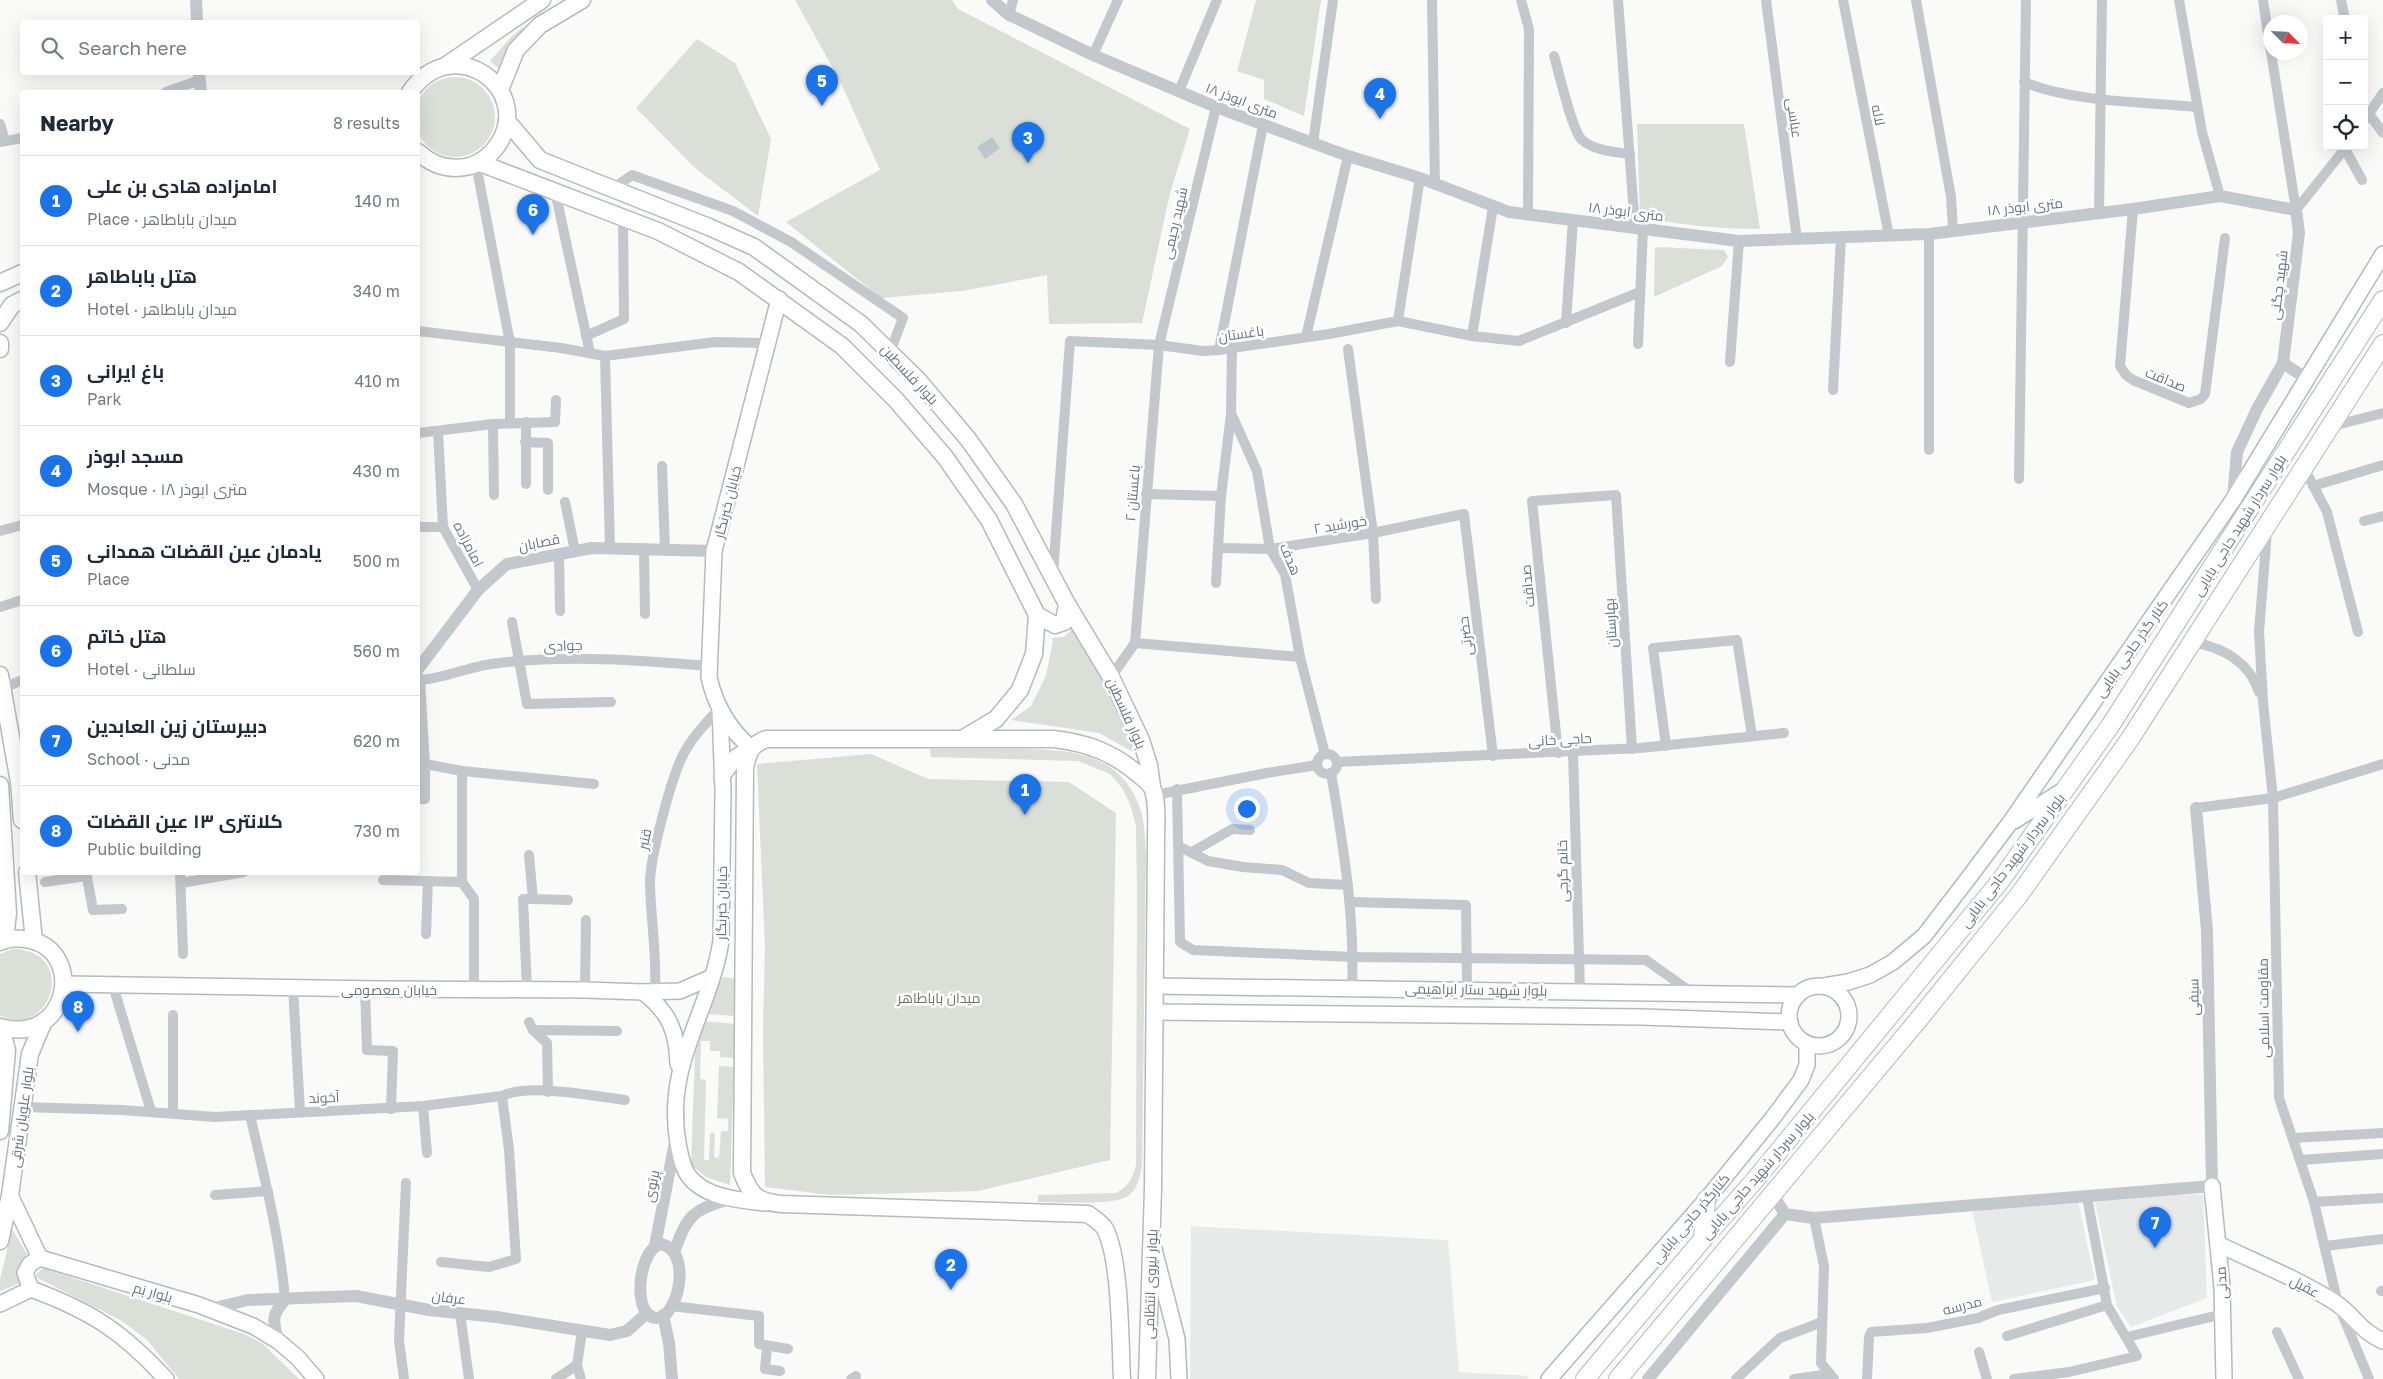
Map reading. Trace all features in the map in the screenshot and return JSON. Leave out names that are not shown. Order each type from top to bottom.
[{"type":"highway","name":"بلوار سردار شهید حاجی بابایی","points":[[1585,1379],[1702,1239],[1755,1180],[2001,880],[2142,678],[2382,305]]},
{"type":"highway","points":[[2363,333],[2383,345]]},
{"type":"highway","name":"بلوار سردار شهید حاجی بابایی","points":[[1618,1379],[1919,1020],[2020,895],[2130,739],[2383,345]]},
{"type":"highway","points":[[1702,1239],[1706,1200]]},
{"type":"main road","points":[[445,66],[542,0]]},
{"type":"main road","points":[[500,90],[516,50],[540,25],[582,0]]},
{"type":"main road","points":[[414,87],[430,71],[445,66],[461,65],[476,69],[490,78],[500,90],[506,105],[507,121],[503,137],[494,151],[478,164],[461,168],[445,168],[420,154]]},
{"type":"main road","name":"بلوار فلسطین","points":[[507,121],[540,160],[709,227],[754,247],[861,324],[918,380],[968,439],[1014,504],[1067,604],[1111,677],[1141,740],[1149,765],[1153,791]]},
{"type":"main road","name":"بلوار فلسطین","points":[[478,164],[622,217],[697,249],[739,272],[842,346],[896,400],[945,457],[989,520],[1037,615]]},
{"type":"main road","name":"کنار گذر حاجی بابایی","points":[[1824,986],[1848,982],[1870,975],[1892,962],[1924,936],[2009,824],[2233,500],[2381,260]]},
{"type":"main road","points":[[0,284],[20,274]]},
{"type":"main road","name":"خیابان خبرنگار","points":[[750,748],[738,737],[713,695],[709,666],[714,551],[778,299]]},
{"type":"main road","points":[[0,323],[12,305],[20,301]]},
{"type":"main road","points":[[0,343],[0,349]]},
{"type":"main road","points":[[964,738],[996,719],[1020,690],[1034,654],[1037,615],[1055,625],[1064,622],[1067,604]]},
{"type":"main road","points":[[2,688],[20,777]]},
{"type":"main road","name":"خیابان خبرنگار","points":[[678,1081],[688,1042],[718,960],[721,941],[722,776],[720,708]]},
{"type":"main road","points":[[722,776],[736,757],[766,739],[1054,739],[1081,742],[1105,751],[1123,762],[1153,791],[1155,1012]]},
{"type":"main road","points":[[750,748],[745,767],[742,1173],[747,1186],[757,1198],[765,1203]]},
{"type":"main road","points":[[0,785],[8,913],[3,941],[20,938],[34,941],[46,948],[56,959],[62,972],[64,984]]},
{"type":"main road","points":[[2009,824],[2066,789]]},
{"type":"main road","points":[[27,875],[34,941]]},
{"type":"main road","name":"خیابان معصومی","points":[[64,984],[649,992],[680,991],[712,977]]},
{"type":"main road","name":"بلوار علویان شرقی","points":[[0,1242],[10,1195],[30,1054],[43,1023],[53,1013],[60,1000],[64,984]]},
{"type":"main road","name":"بلوار شهید ستار ابراهیمی","points":[[1155,986],[1580,990],[1798,995]]},
{"type":"main road","points":[[1193,1012],[1187,1005],[1186,1000],[1190,990],[1196,986]]},
{"type":"main road","points":[[1814,986],[1824,986],[1842,996],[1847,1004],[1849,1014],[1848,1025],[1836,1041],[1827,1046],[1807,1044],[1793,1031],[1789,1012],[1798,995],[1814,986]]},
{"type":"main road","points":[[649,992],[660,1005],[672,1027],[678,1053],[676,1132],[681,1158],[688,1176],[708,1191],[730,1199],[765,1203]]},
{"type":"main road","name":"بلوار نیروی انتظامی","points":[[1149,1374],[1155,1012]]},
{"type":"main road","name":"بلوار شهید ستار ابراهیمی","points":[[1155,1012],[1642,1017],[1790,1022]]},
{"type":"main road","points":[[0,1027],[15,1031],[29,1029],[43,1023]]},
{"type":"main road","name":"بلوار علویان شرقی","points":[[0,1027],[7,1050],[0,1131]]},
{"type":"main road","name":"کنارگذر حاجی بابایی","points":[[1550,1379],[1706,1200],[1801,1080],[1806,1065],[1807,1044]]},
{"type":"main road","name":"مدنی","points":[[2212,1186],[2223,1314],[2224,1379]]},
{"type":"main road","points":[[10,1195],[40,1258],[30,1264],[26,1273],[31,1289]]},
{"type":"main road","name":"بلوار نیروی انتظامی","points":[[765,1203],[1088,1214],[1100,1223],[1110,1242],[1116,1280],[1122,1379]]},
{"type":"main road","points":[[1151,1240],[1177,1339],[1179,1379]]},
{"type":"main road","name":"عقیل","points":[[2218,1244],[2302,1284],[2338,1304],[2368,1334],[2383,1342]]},
{"type":"main road","name":"بلوار بَم","points":[[40,1258],[210,1309],[254,1326],[278,1341],[298,1358],[316,1379]]},
{"type":"main road","points":[[0,1304],[31,1289],[68,1303],[108,1325],[142,1353],[166,1379]]},
{"type":"street","points":[[196,0],[197,20]]},
{"type":"street","name":"۱۸ متری ابوذر","points":[[992,0],[1009,15],[1093,55],[1216,107],[1313,144],[1420,178],[1493,207],[1528,214],[1739,240],[1929,234],[2133,209],[2220,196],[2296,210]]},
{"type":"street","points":[[1009,15],[1013,0]]},
{"type":"street","points":[[1093,55],[1118,0]]},
{"type":"street","points":[[1179,90],[1217,0]]},
{"type":"street","points":[[1313,144],[1333,0]]},
{"type":"street","points":[[1432,0],[1435,185]]},
{"type":"street","points":[[1521,0],[1529,29],[1528,214]]},
{"type":"street","points":[[1618,0],[1630,154],[1639,228],[1640,292],[1638,344]]},
{"type":"street","name":"عباسی","points":[[1766,0],[1797,239]]},
{"type":"street","name":"لاله","points":[[1843,0],[1889,236]]},
{"type":"street","points":[[1916,0],[1950,197],[1953,230]]},
{"type":"street","points":[[2019,479],[2026,0]]},
{"type":"street","points":[[2099,213],[2102,0]]},
{"type":"street","points":[[2179,0],[2202,132],[2220,196]]},
{"type":"street","points":[[2263,0],[2265,15]]},
{"type":"street","points":[[2341,0],[2344,15]]},
{"type":"street","points":[[1554,56],[1569,111],[1581,140],[1601,150],[1630,154]]},
{"type":"street","points":[[2272,60],[2296,210]]},
{"type":"street","points":[[173,90],[200,82]]},
{"type":"street","points":[[2024,82],[2038,88],[2102,99],[2197,107]]},
{"type":"street","points":[[2368,116],[2383,93]]},
{"type":"street","name":"شهید رحیمی","points":[[1159,345],[1216,107]]},
{"type":"street","points":[[2368,118],[2383,133]]},
{"type":"street","points":[[0,124],[2,141],[20,138]]},
{"type":"street","points":[[1219,350],[1263,125]]},
{"type":"street","points":[[2296,210],[2344,150]]},
{"type":"street","points":[[2347,150],[2362,180]]},
{"type":"street","points":[[1306,337],[1348,156]]},
{"type":"street","points":[[478,164],[510,343],[510,423]]},
{"type":"street","points":[[612,190],[632,175],[734,211],[792,242],[903,318],[890,352]]},
{"type":"street","points":[[1398,321],[1420,178]]},
{"type":"street","points":[[555,191],[590,353]]},
{"type":"street","points":[[1472,336],[1493,207]]},
{"type":"street","name":"صداقت","points":[[2133,209],[2120,366],[2126,376],[2133,380],[2189,403],[2201,399],[2205,394],[2226,238]]},
{"type":"street","name":"شهید چگنی","points":[[2233,500],[2238,452],[2257,409],[2283,363],[2299,233],[2296,210]]},
{"type":"street","points":[[586,336],[624,319],[622,217]]},
{"type":"street","points":[[1566,323],[1573,220]]},
{"type":"street","points":[[1929,234],[1929,450]]},
{"type":"street","points":[[1833,390],[1840,237]]},
{"type":"street","points":[[1730,362],[1739,240]]},
{"type":"street","name":"باغستان","points":[[1053,577],[1070,340],[1159,345],[1203,351],[1306,337],[1398,321],[1472,336],[1519,341],[1640,292]]},
{"type":"street","points":[[420,332],[561,348],[605,356],[715,342],[767,343]]},
{"type":"street","name":"باغستان ۲","points":[[1135,643],[1159,345]]},
{"type":"street","name":"هدف","points":[[1232,348],[1232,413],[1257,471],[1270,549],[1285,574],[1300,657],[1325,754]]},
{"type":"street","points":[[1348,349],[1373,532],[1376,599]]},
{"type":"street","points":[[605,356],[610,547]]},
{"type":"street","points":[[2283,363],[2308,379]]},
{"type":"street","points":[[420,433],[493,424],[555,422],[556,400]]},
{"type":"street","points":[[1216,583],[1221,496],[1232,413]]},
{"type":"street","points":[[2331,426],[2383,413]]},
{"type":"street","points":[[526,422],[526,484]]},
{"type":"street","points":[[493,424],[494,494]]},
{"type":"street","name":"امامزاده","points":[[438,431],[443,527],[478,590]]},
{"type":"street","points":[[525,442],[548,443],[548,490]]},
{"type":"street","points":[[2313,486],[2383,465]]},
{"type":"street","points":[[662,466],[665,549]]},
{"type":"street","points":[[2304,468],[2327,512],[2358,632]]},
{"type":"street","points":[[1146,494],[1221,496]]},
{"type":"street","name":"صداقت","points":[[1558,752],[1532,501],[1616,495]]},
{"type":"street","name":"بهارستان","points":[[1616,495],[1632,749]]},
{"type":"street","points":[[565,502],[575,551]]},
{"type":"street","name":"خورشید ۲","points":[[1219,548],[1270,549],[1373,532],[1464,514]]},
{"type":"street","name":"حضرتی","points":[[1464,514],[1493,756]]},
{"type":"street","points":[[2364,521],[2383,516]]},
{"type":"street","name":"مقاومت اسلامی","points":[[2267,525],[2259,632],[2263,702],[2273,798],[2279,1098],[2314,1202],[2338,1304],[2369,1379]]},
{"type":"street","points":[[0,531],[20,526]]},
{"type":"street","points":[[420,527],[443,527]]},
{"type":"street","name":"قصابان","points":[[420,672],[478,590],[507,564],[559,553],[610,547],[714,551]]},
{"type":"street","points":[[644,548],[645,614]]},
{"type":"street","points":[[559,553],[560,611]]},
{"type":"street","points":[[0,607],[20,601]]},
{"type":"street","points":[[512,622],[527,704],[611,702]]},
{"type":"street","points":[[1666,746],[1653,648],[1736,640],[1752,736]]},
{"type":"street","name":"مقاومت اسلامی","points":[[2193,642],[2212,646],[2230,654],[2245,667],[2256,684],[2263,702]]},
{"type":"street","points":[[1111,677],[1135,643],[1300,657]]},
{"type":"street","name":"جوادی","points":[[420,675],[439,678],[496,663],[576,657],[709,666]]},
{"type":"street","points":[[2,688],[20,681]]},
{"type":"street","points":[[420,697],[426,764],[425,799],[420,799]]},
{"type":"street","name":"قنبر","points":[[649,992],[655,936],[650,884],[656,846],[683,754],[696,734],[720,708]]},
{"type":"street","name":"حاجی خانی","points":[[1337,762],[1632,749],[1784,733]]},
{"type":"street","name":"خانم گرجی","points":[[1573,752],[1580,990]]},
{"type":"street","points":[[1331,773],[1322,772],[1317,765],[1317,760],[1325,754],[1335,758],[1337,762],[1336,767],[1331,773],[1350,902],[1353,957],[1352,988]]},
{"type":"street","points":[[426,764],[462,771],[594,784]]},
{"type":"street","points":[[2196,808],[2273,798],[2383,764]]},
{"type":"street","points":[[1153,791],[1177,790],[1317,765]]},
{"type":"street","points":[[462,771],[462,882],[474,899],[474,989]]},
{"type":"street","points":[[1177,790],[1180,942],[1193,950],[1353,957],[1646,960],[1690,992]]},
{"type":"street","name":"سیفی","points":[[2196,808],[2207,931],[2212,1186]]},
{"type":"street","points":[[1192,852],[1232,829],[1250,830]]},
{"type":"street","points":[[1178,846],[1208,861],[1243,867],[1282,870],[1308,883],[1348,885]]},
{"type":"street","points":[[529,856],[533,899]]},
{"type":"street","points":[[45,882],[81,875]]},
{"type":"street","points":[[86,875],[93,910],[122,909]]},
{"type":"street","points":[[183,954],[181,878],[212,875]]},
{"type":"street","points":[[383,880],[462,882]]},
{"type":"street","points":[[426,934],[428,881]]},
{"type":"street","points":[[527,989],[523,899],[568,900]]},
{"type":"street","points":[[1350,902],[1466,905],[1467,989]]},
{"type":"street","points":[[586,920],[586,990]]},
{"type":"street","points":[[113,986],[151,1111]]},
{"type":"street","points":[[293,988],[300,1111]]},
{"type":"street","points":[[365,989],[367,1050],[393,1051],[391,1109]]},
{"type":"street","points":[[173,1015],[173,1113]]},
{"type":"street","points":[[548,1092],[547,1042],[531,1026],[618,1031]]},
{"type":"street","name":"آخوند","points":[[22,1107],[151,1111],[215,1117],[300,1111],[391,1109],[502,1096],[512,1091],[548,1092],[626,1100]]},
{"type":"street","points":[[441,1262],[490,1267],[516,1260],[509,1150],[502,1096]]},
{"type":"street","points":[[423,1106],[427,1153]]},
{"type":"street","points":[[250,1115],[268,1191],[283,1268],[285,1300],[277,1308],[273,1321],[278,1341]]},
{"type":"street","name":"پرتوی","points":[[648,1313],[642,1303],[640,1286],[644,1263],[655,1246],[676,1132]]},
{"type":"street","points":[[2293,1138],[2383,1133]]},
{"type":"street","points":[[2301,1160],[2383,1154]]},
{"type":"street","points":[[404,1379],[399,1341],[406,1183]]},
{"type":"street","points":[[1773,1195],[1785,1214],[1814,1218],[2212,1186]]},
{"type":"street","points":[[215,1195],[268,1191]]},
{"type":"street","points":[[2014,1379],[2069,1372],[2137,1356],[2108,1305],[2087,1196]]},
{"type":"street","points":[[2314,1202],[2383,1198]]},
{"type":"street","points":[[674,1252],[685,1223],[694,1213],[705,1206],[730,1199]]},
{"type":"street","points":[[1648,1379],[1785,1214]]},
{"type":"street","points":[[1814,1218],[1824,1266],[1821,1363],[1832,1377]]},
{"type":"street","points":[[2325,1246],[2383,1239]]},
{"type":"street","points":[[655,1246],[665,1245],[674,1252],[680,1272],[678,1285],[667,1311],[672,1379]]},
{"type":"street","name":"مدرسه","points":[[1867,1379],[1869,1337],[1871,1332],[1927,1328],[1978,1318],[1998,1310],[2105,1288]]},
{"type":"street","name":"عرفان","points":[[210,1309],[248,1300],[356,1296],[610,1335],[627,1331],[648,1313]]},
{"type":"street","points":[[2007,1336],[2108,1305]]},
{"type":"street","points":[[648,1313],[655,1318],[667,1311],[759,1316],[759,1344],[788,1349]]},
{"type":"street","points":[[460,1313],[469,1379]]},
{"type":"street","points":[[2127,1337],[2223,1314]]},
{"type":"street","points":[[1736,1379],[1780,1338],[1822,1322]]},
{"type":"street","points":[[581,1379],[577,1365],[582,1331]]},
{"type":"street","points":[[2278,1332],[2299,1379]]},
{"type":"street","points":[[767,1346],[765,1369],[780,1371]]},
{"type":"street","points":[[1979,1352],[1987,1379]]},
{"type":"street","points":[[556,1379],[577,1365]]},
{"type":"street","points":[[1794,1379],[1832,1377]]},
{"type":"shaded area","points":[[992,137],[1000,148],[985,159],[977,147]]},
{"type":"shaded area","points":[[2203,1194],[2207,1298],[2131,1327],[2117,1307],[2094,1198]]},
{"type":"shaded area","points":[[2077,1197],[2095,1280],[1992,1302],[1971,1206]]},
{"type":"shaded area","points":[[1191,1226],[1448,1240],[1459,1372],[1529,1376],[1527,1379],[1190,1379]]},
{"type":"green space","points":[[795,0],[952,0],[958,9],[1190,129],[1170,193],[1142,323],[1049,324],[1047,275],[962,291],[881,298],[786,222],[880,170],[841,83]]},
{"type":"green space","points":[[1256,0],[1321,0],[1304,116],[1264,99],[1264,80],[1237,71]]},
{"type":"green space","points":[[523,27],[525,30],[507,50],[499,69],[490,61],[511,37]]},
{"type":"green space","points":[[697,39],[735,63],[771,139],[758,216],[696,169],[636,108]]},
{"type":"green space","points":[[447,77],[463,77],[477,83],[489,95],[495,109],[495,125],[489,139],[477,151],[463,157],[447,157],[433,151],[426,146],[420,137],[421,95],[433,83]]},
{"type":"green space","points":[[1637,124],[1744,124],[1760,229],[1700,226],[1640,217]]},
{"type":"green space","points":[[1655,247],[1724,250],[1728,257],[1722,266],[1654,297]]},
{"type":"green space","points":[[1074,627],[1130,730],[1135,753],[1099,733],[1011,720],[1031,706],[1046,676],[1052,638],[1064,637]]},
{"type":"green space","points":[[930,749],[1011,749],[1070,752],[1105,764],[1119,775],[1132,790],[1141,811],[1146,857],[1142,1165],[1138,1182],[1128,1196],[1111,1201],[1098,1202],[1038,1202],[1038,1195],[1116,1193],[1129,1182],[1136,1165],[1136,826],[1130,804],[1122,788],[1110,774],[1078,761],[931,757]]},
{"type":"green space","name":"میدان باباطاهر","points":[[871,754],[928,779],[1069,782],[1116,813],[1110,1160],[978,1191],[831,1195],[765,1187],[763,1030],[765,947],[757,764]]},
{"type":"green space","points":[[13,949],[34,954],[46,964],[52,978],[50,993],[44,1007],[33,1016],[18,1020],[0,1015],[0,954]]},
{"type":"green space","points":[[723,977],[736,979],[735,1016],[705,1014],[702,1021],[735,1024],[734,1058],[720,1057],[720,1051],[710,1051],[710,1041],[701,1041],[700,1079],[706,1080],[704,1160],[709,1160],[710,1133],[715,1133],[714,1157],[719,1158],[721,1131],[728,1131],[728,1119],[717,1118],[719,1066],[734,1067],[730,1185],[706,1177],[691,1165],[696,1027]]},
{"type":"green space","points":[[12,1229],[27,1254],[17,1269],[19,1284],[0,1291],[0,1280]]},
{"type":"green space","points":[[43,1268],[244,1334],[262,1343],[299,1379],[179,1379],[147,1340],[122,1321],[38,1278],[36,1275]]},
{"type":"place","name":"یادمان عین القضات همدانی","points":[[822,106]]},
{"type":"place","name":"مسجد ابوذر","points":[[1380,119]]},
{"type":"place","name":"باغ ایرانی","points":[[1028,163]]},
{"type":"place","name":"هتل خاتم","points":[[533,235]]},
{"type":"place","name":"امامزاده هادی بن علی","points":[[1025,815]]},
{"type":"place","name":"کلانتری ۱۳ عین القضات","points":[[78,1032]]},
{"type":"place","name":"دبیرستان زین العابدین","points":[[2155,1248]]},
{"type":"place","name":"هتل باباطاهر","points":[[951,1290]]}]
